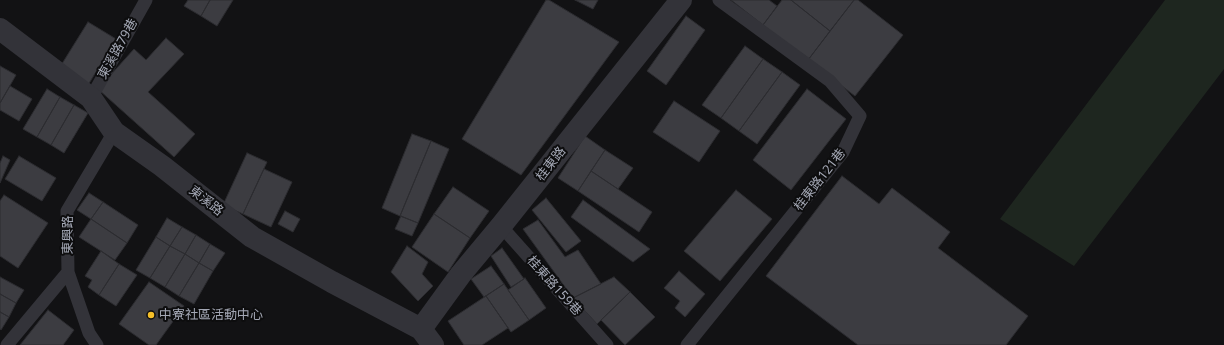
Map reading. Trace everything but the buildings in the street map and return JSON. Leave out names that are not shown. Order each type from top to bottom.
[{"type":"street","name":"桂東路","points":[[427,337],[462,274],[681,0]]},
{"type":"street","name":"東溪路","points":[[0,30],[91,98],[114,132],[162,166],[252,237],[427,337]]},
{"type":"lane","name":"東溪路79巷","points":[[91,98],[146,0]]},
{"type":"lane","name":"桂東路121巷","points":[[687,345],[843,152],[860,116],[830,81],[719,0]]},
{"type":"lane","name":"東興路","points":[[97,345],[89,333],[68,272],[67,211],[114,132]]},
{"type":"lane","name":"桂東路159巷","points":[[501,226],[607,345]]},
{"type":"lane","points":[[7,345],[68,272]]},
{"type":"shaded area","points":[[1165,0],[1224,0],[1224,69],[1074,266],[1000,219]]},
{"type":"place","name":"中寮社區活動中心","points":[[151,315]]}]
